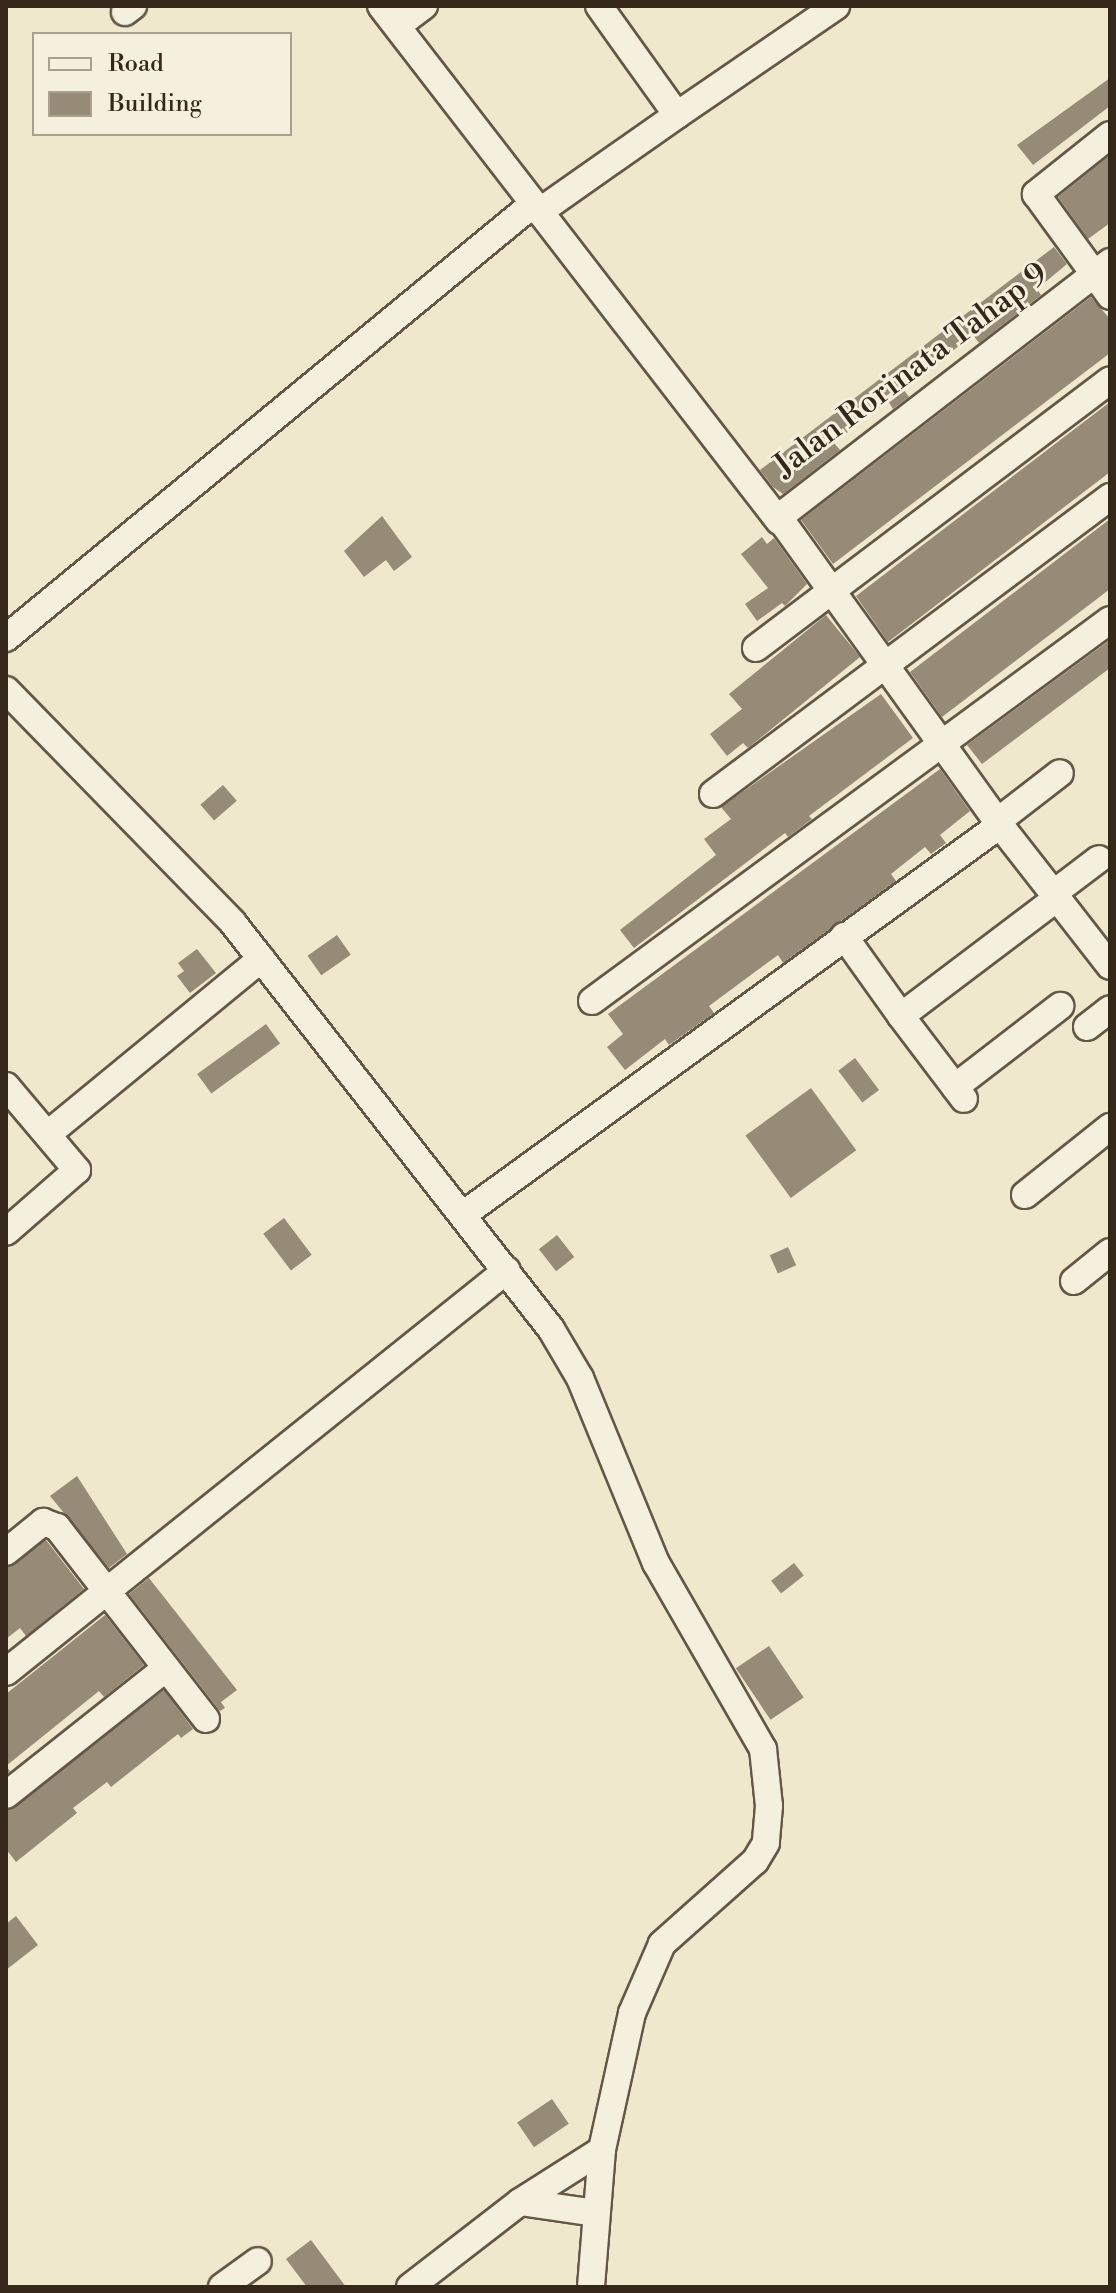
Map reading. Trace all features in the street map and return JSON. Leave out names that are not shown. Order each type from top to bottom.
[{"type":"street","points":[[424,6],[389,16],[780,523],[999,823],[1110,966]]},
{"type":"street","points":[[599,6],[677,115]]},
{"type":"street","points":[[6,638],[536,208],[836,6]]},
{"type":"street","points":[[1110,135],[1036,194],[1102,268],[1110,296]]},
{"type":"street","name":"Jalan Rorinata Tahap 9","points":[[780,523],[782,512],[1102,268]]},
{"type":"street","points":[[756,648],[1110,380]]},
{"type":"street","points":[[713,794],[886,668],[1110,497]]},
{"type":"street","points":[[592,1001],[1110,620]]},
{"type":"street","points":[[6,690],[233,923],[507,1270],[580,1378],[656,1563],[763,1749],[769,1806],[766,1843],[755,1861],[662,1944],[644,1975],[602,2150],[591,2287]]},
{"type":"street","points":[[464,1214],[999,823],[1060,773]]},
{"type":"street","points":[[901,1016],[1099,859]]},
{"type":"street","points":[[844,936],[960,1093],[1060,1006]]},
{"type":"street","points":[[48,1134],[261,959]]},
{"type":"street","points":[[1087,1027],[1110,1009]]},
{"type":"street","points":[[6,1232],[77,1170],[48,1134],[11,1102]]},
{"type":"street","points":[[1025,1195],[1110,1127]]},
{"type":"street","points":[[1074,1281],[1110,1252]]},
{"type":"street","points":[[6,1672],[507,1270]]},
{"type":"street","points":[[6,1552],[43,1522],[51,1523],[206,1719]]},
{"type":"street","points":[[6,1795],[166,1668]]},
{"type":"street","points":[[410,2287],[520,2202],[602,2150]]},
{"type":"street","points":[[520,2202],[595,2213]]},
{"type":"street","points":[[222,2287],[258,2261]]},
{"type":"building","points":[[1110,78],[1110,106],[1033,165],[1017,145]]},
{"type":"building","points":[[1110,155],[1110,223],[1088,239],[1058,197]]},
{"type":"building","points":[[1054,247],[1067,264],[1037,289],[1041,295],[979,343],[973,335],[903,389],[909,397],[893,409],[888,401],[834,443],[840,450],[783,494],[773,487],[760,470]]},
{"type":"building","points":[[1091,297],[1110,319],[1110,353],[833,564],[801,520]]},
{"type":"building","points":[[1110,402],[1110,472],[888,642],[856,596]]},
{"type":"building","points":[[382,516],[412,557],[394,571],[386,560],[364,577],[344,551]]},
{"type":"building","points":[[1110,519],[1110,589],[942,717],[910,672]]},
{"type":"building","points":[[762,537],[767,544],[774,538],[807,584],[785,606],[782,603],[757,621],[745,604],[768,588],[741,554]]},
{"type":"building","points":[[826,615],[860,657],[748,748],[743,743],[727,756],[710,734],[742,709],[729,694]]},
{"type":"building","points":[[1110,640],[1110,668],[982,764],[967,745]]},
{"type":"building","points":[[881,694],[913,738],[809,816],[812,819],[788,837],[785,833],[634,948],[620,930],[716,855],[704,839],[731,819],[721,807]]},
{"type":"building","points":[[940,769],[970,811],[940,835],[946,843],[931,854],[925,847],[891,874],[896,881],[783,963],[778,955],[709,1006],[714,1013],[669,1045],[665,1039],[625,1070],[607,1047],[623,1034],[608,1014]]},
{"type":"building","points":[[223,785],[237,801],[214,821],[200,805]]},
{"type":"building","points":[[337,935],[351,955],[321,975],[308,956]]},
{"type":"building","points":[[197,949],[216,973],[190,993],[177,976],[184,971],[178,963]]},
{"type":"building","points":[[266,1024],[280,1043],[211,1093],[197,1074]]},
{"type":"building","points":[[855,1058],[879,1090],[862,1103],[838,1071]]},
{"type":"building","points":[[811,1088],[856,1150],[791,1198],[745,1136]]},
{"type":"building","points":[[284,1218],[312,1255],[291,1270],[263,1234]]},
{"type":"building","points":[[557,1235],[574,1257],[556,1271],[539,1249]]},
{"type":"building","points":[[788,1247],[796,1265],[778,1273],[770,1255]]},
{"type":"building","points":[[77,1476],[127,1554],[109,1568],[50,1496]]},
{"type":"building","points":[[46,1540],[84,1589],[26,1636],[20,1628],[6,1639],[6,1568]]},
{"type":"building","points":[[794,1563],[804,1576],[781,1593],[771,1581]]},
{"type":"building","points":[[149,1578],[237,1690],[221,1702],[225,1708],[220,1711],[129,1594]]},
{"type":"building","points":[[105,1615],[144,1665],[104,1697],[99,1691],[6,1766],[6,1694]]},
{"type":"building","points":[[769,1646],[804,1697],[771,1720],[736,1668]]},
{"type":"building","points":[[164,1690],[193,1729],[181,1738],[178,1734],[111,1787],[107,1782],[73,1808],[77,1813],[16,1862],[6,1849],[6,1811]]},
{"type":"building","points":[[16,1916],[38,1945],[6,1970],[6,1924]]},
{"type":"building","points":[[552,2099],[569,2124],[534,2147],[517,2122]]},
{"type":"building","points":[[311,2240],[346,2287],[307,2287],[286,2259]]}]
